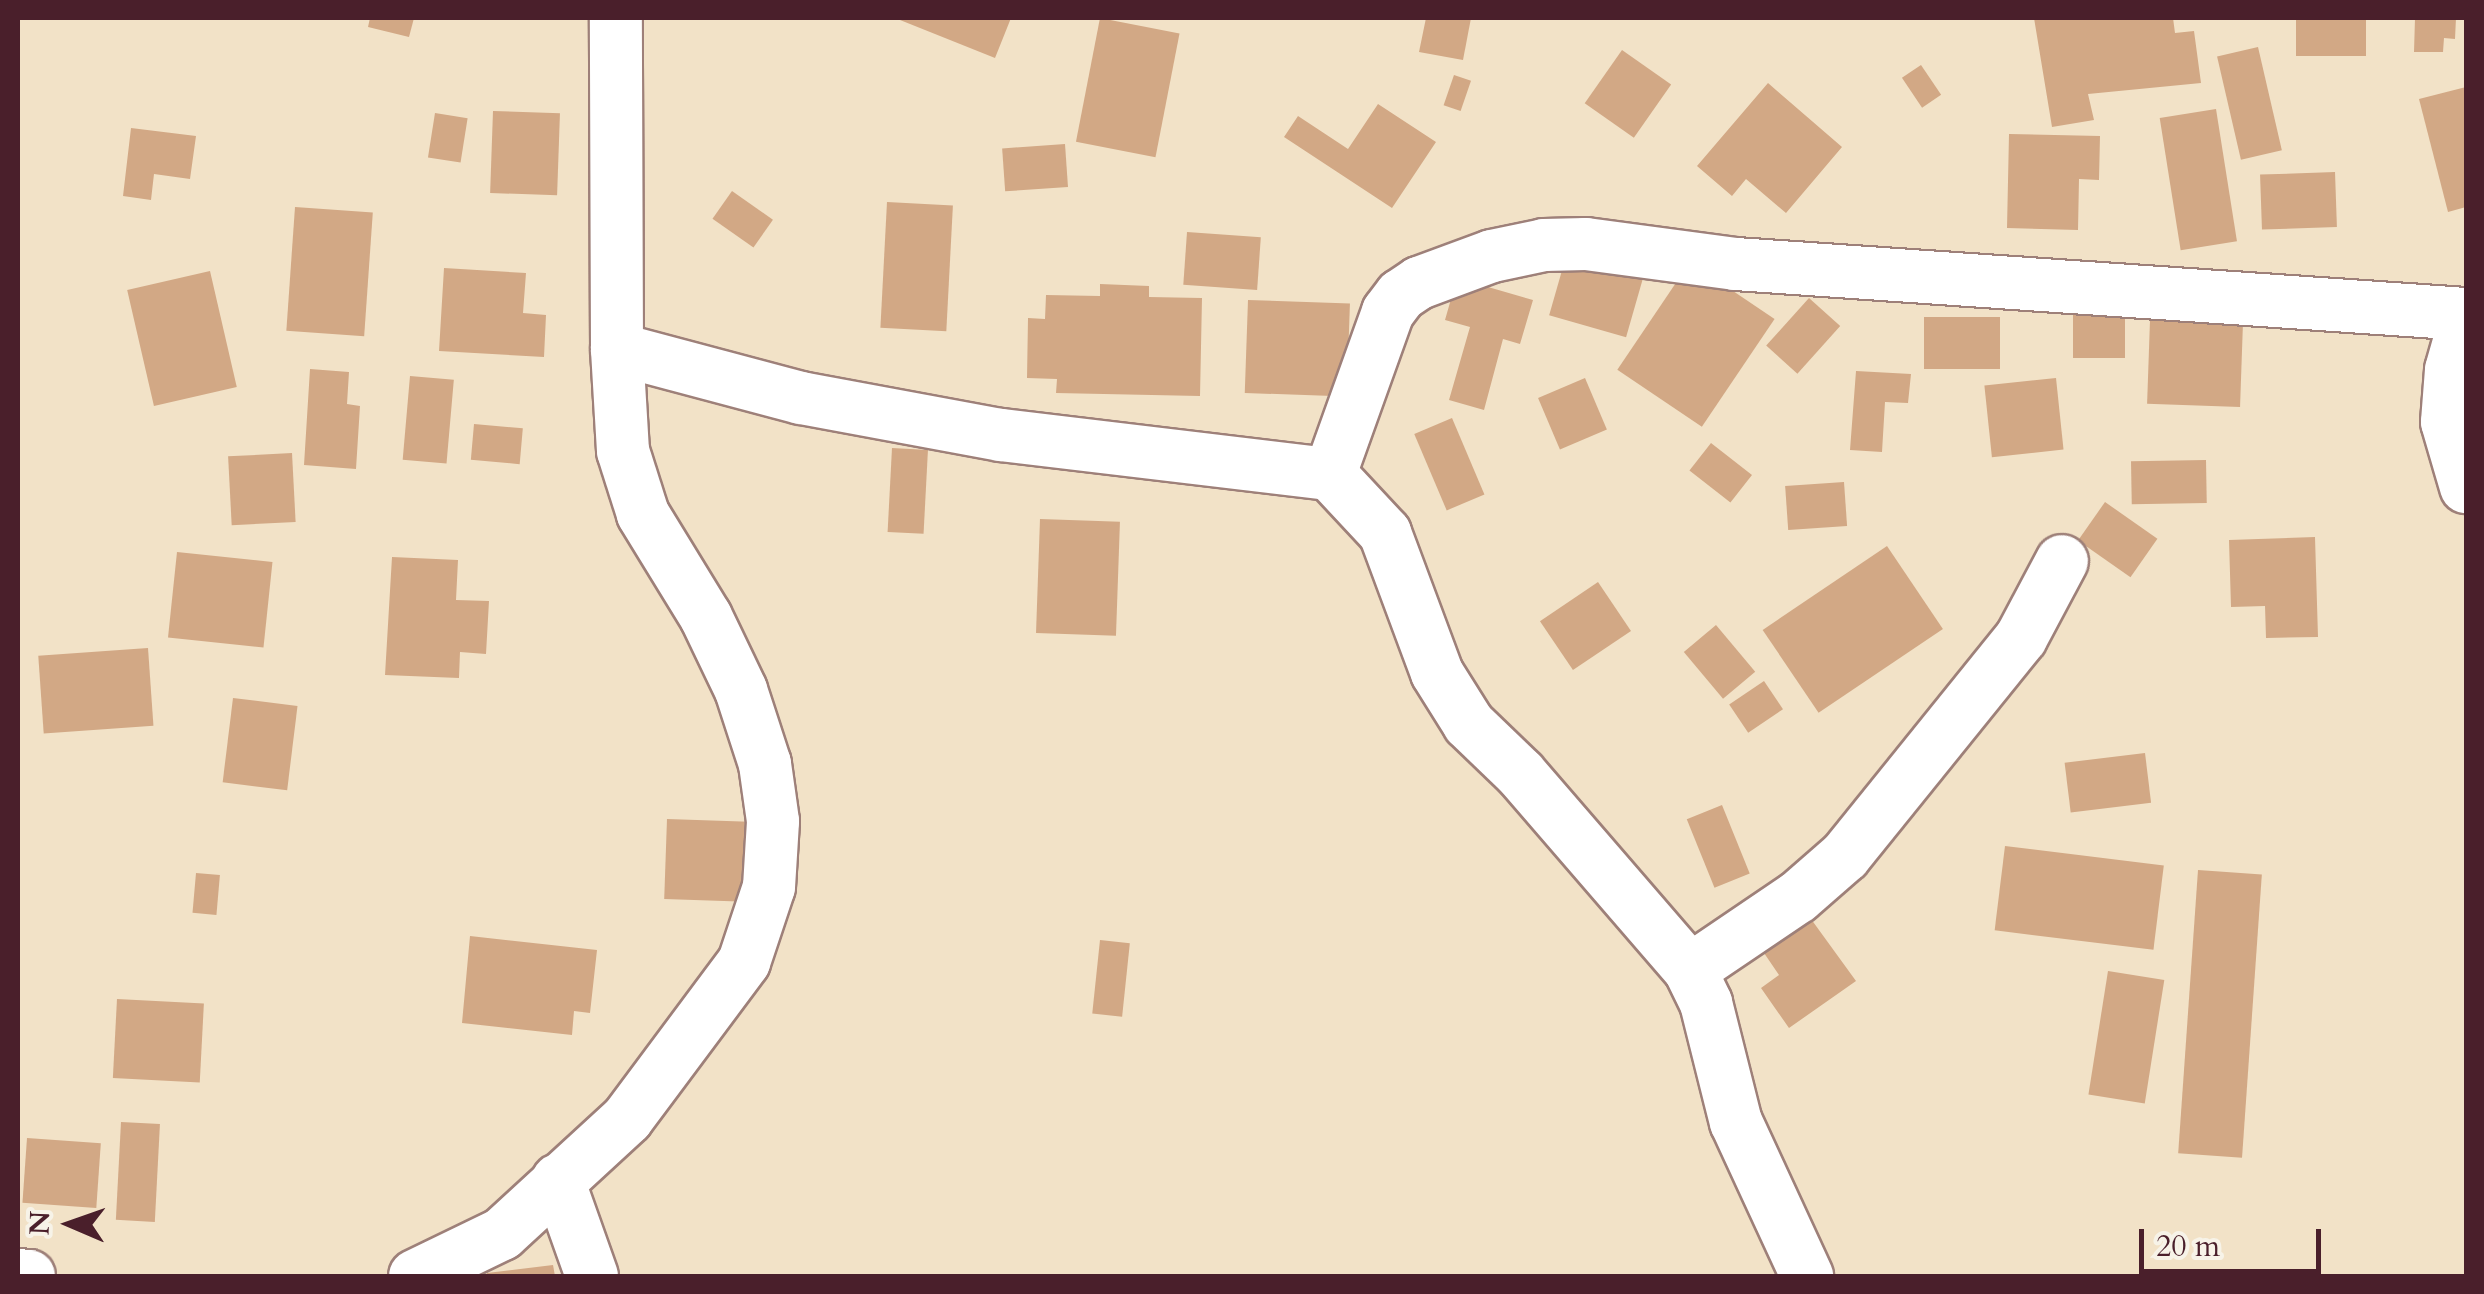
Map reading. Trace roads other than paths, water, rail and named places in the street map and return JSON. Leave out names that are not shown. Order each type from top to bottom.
[{"type":"street","points":[[415,1276],[502,1234],[627,1119],[744,962],[769,887],[773,821],[765,764],[727,661],[643,514],[623,451],[616,349],[616,18]]},
{"type":"street","points":[[1330,474],[1388,312],[1402,295],[1419,283],[1492,256],[1544,245],[1586,244],[1736,264],[2466,316],[2451,370],[2448,422],[2466,486]]},
{"type":"street","points":[[616,349],[801,398],[1000,435],[1330,474],[1385,533],[1436,674],[1469,724],[1532,786],[1690,970],[1706,1003],[1736,1122],[1807,1276]]},
{"type":"street","points":[[1690,970],[1798,897],[1845,856],[2021,638],[2062,560]]},
{"type":"street","points":[[558,1180],[592,1276]]},
{"type":"street","points":[[18,1275],[28,1276]]}]
